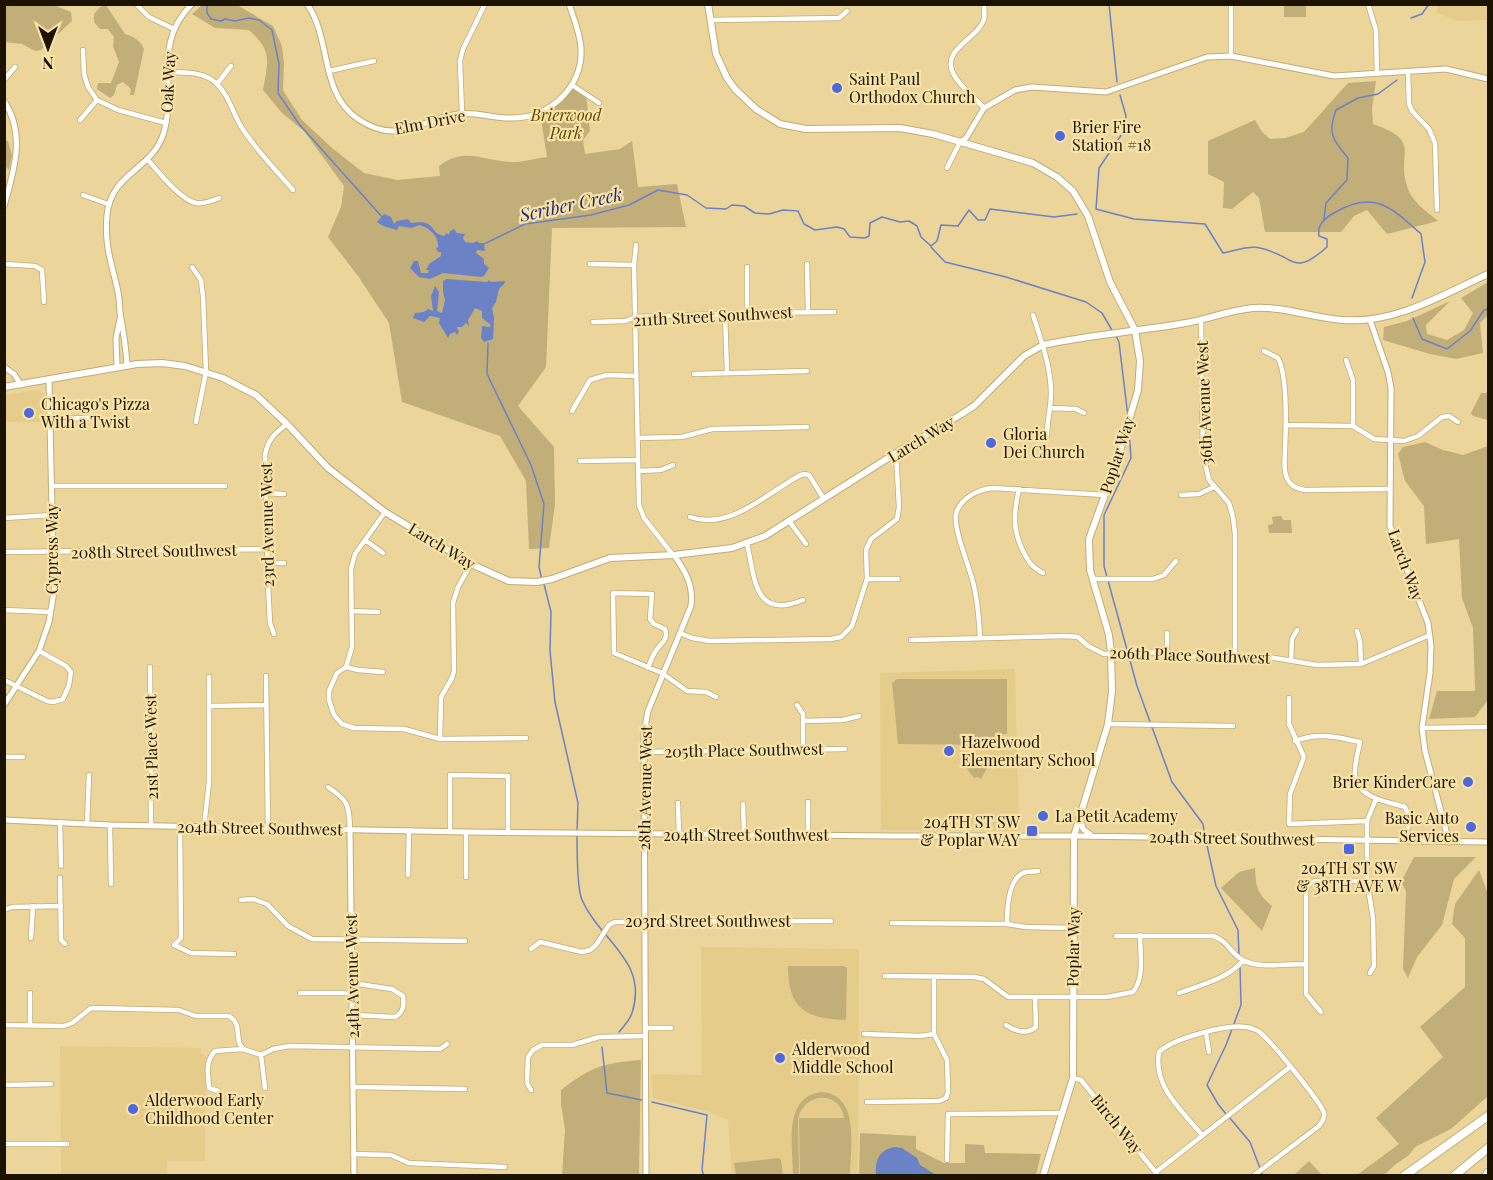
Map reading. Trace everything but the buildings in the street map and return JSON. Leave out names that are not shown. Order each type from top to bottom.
[{"type":"highway","points":[[1406,1176],[1488,1114]]},
{"type":"highway","points":[[1454,1176],[1488,1148]]},
{"type":"main road","name":"Poplar Way","points":[[708,4],[716,54],[727,78],[756,109],[780,124],[806,129],[900,129],[933,134],[1033,163],[1057,177],[1073,191],[1088,216],[1110,282],[1135,330],[1140,355],[1140,380],[1118,461],[1089,539],[1093,579],[1109,634],[1112,692],[1108,724],[1074,836],[1072,1078],[1043,1176]]},
{"type":"main road","points":[[1370,320],[1410,310],[1488,274]]},
{"type":"main road","name":"Larch Way","points":[[4,387],[127,365],[162,363],[206,372],[240,385],[256,395],[328,468],[385,512],[471,564],[507,580],[537,582],[552,579],[610,558],[712,552],[747,544],[789,521],[967,411],[1024,356],[1042,345],[1201,321],[1238,310],[1271,308],[1341,320],[1370,320]]},
{"type":"street","points":[[136,4],[149,17],[174,29]]},
{"type":"street","name":"Oak Way","points":[[108,204],[119,184],[147,159],[159,144],[166,123],[168,47],[174,29],[192,4]]},
{"type":"street","name":"Elm Drive","points":[[307,4],[319,29],[336,95],[358,119],[374,128],[393,131],[412,129],[462,113],[506,118],[531,116],[553,106],[572,85],[579,69],[581,51],[578,30],[568,4]]},
{"type":"street","points":[[462,113],[460,61],[463,49],[485,4]]},
{"type":"street","points":[[984,4],[984,19],[978,29],[956,51],[951,59],[951,67],[954,75],[984,108]]},
{"type":"street","points":[[1231,56],[1232,4]]},
{"type":"street","points":[[1368,4],[1375,22],[1377,74]]},
{"type":"street","points":[[710,20],[839,18],[847,11]]},
{"type":"street","points":[[83,50],[84,74],[88,87],[97,100],[118,110],[166,123]]},
{"type":"street","points":[[947,168],[960,142],[966,138],[984,108],[1015,90],[1032,87],[1106,92],[1126,87],[1207,57],[1231,56],[1334,76],[1446,69],[1488,79]]},
{"type":"street","points":[[329,71],[374,62]]},
{"type":"street","points":[[217,84],[231,66]]},
{"type":"street","points":[[4,80],[15,67]]},
{"type":"street","points":[[168,72],[191,72],[206,76],[217,84],[243,130],[293,190]]},
{"type":"street","points":[[1408,72],[1409,104],[1412,111],[1433,135],[1435,142],[1437,210]]},
{"type":"street","points":[[572,85],[599,103]]},
{"type":"street","points":[[4,100],[15,124],[17,148],[15,167],[4,207]]},
{"type":"street","points":[[80,120],[97,100]]},
{"type":"street","points":[[147,159],[180,194],[191,201],[207,202],[219,198]]},
{"type":"street","points":[[83,195],[108,204],[107,253],[118,290],[127,365]]},
{"type":"street","name":"28th Avenue West","points":[[636,245],[634,265],[639,505],[644,518],[674,555],[685,573],[692,596],[691,606],[662,673],[645,720],[643,752],[646,1176]]},
{"type":"street","points":[[4,264],[35,266],[42,270],[44,302]]},
{"type":"street","points":[[590,264],[634,265]]},
{"type":"street","points":[[807,264],[808,311]]},
{"type":"street","points":[[192,267],[201,280],[206,372],[196,422]]},
{"type":"street","points":[[747,267],[747,313]]},
{"type":"street","name":"211th Street Southwest","points":[[592,322],[625,321],[636,317],[834,312]]},
{"type":"street","points":[[725,314],[727,372]]},
{"type":"street","points":[[1033,315],[1051,382],[1051,408],[1047,417],[1047,435]]},
{"type":"street","points":[[117,366],[116,338],[120,317]]},
{"type":"street","name":"Larch Way","points":[[1370,320],[1389,372],[1391,388],[1389,514],[1394,537],[1428,623],[1430,635],[1430,673],[1422,728],[1428,765],[1449,842]]},
{"type":"street","name":"36th Avenue West","points":[[1201,321],[1205,469],[1214,487],[1228,503],[1235,534],[1235,657]]},
{"type":"street","points":[[1264,351],[1277,356],[1281,362],[1286,425],[1285,472],[1291,484],[1298,489],[1305,490],[1389,489]]},
{"type":"street","points":[[1346,360],[1353,380],[1353,426]]},
{"type":"street","points":[[4,367],[14,374],[21,385]]},
{"type":"street","points":[[694,374],[807,371]]},
{"type":"street","points":[[572,411],[590,380],[607,375],[636,375]]},
{"type":"street","name":"Cypress Way","points":[[4,705],[39,651],[56,585],[53,552],[49,380]]},
{"type":"street","points":[[1051,408],[1076,409],[1084,413]]},
{"type":"street","points":[[1286,425],[1353,426],[1374,439],[1391,440],[1412,439],[1442,417],[1449,416],[1458,422]]},
{"type":"street","points":[[51,420],[98,417]]},
{"type":"street","name":"23rd Avenue West","points":[[274,634],[270,623],[267,549],[267,448],[273,434],[287,424]]},
{"type":"street","points":[[638,438],[682,437],[712,429],[807,427]]},
{"type":"street","points":[[680,633],[710,641],[841,637],[852,626],[867,579],[866,550],[871,540],[897,519],[899,507],[896,453]]},
{"type":"street","points":[[580,461],[638,460]]},
{"type":"street","points":[[638,471],[661,470],[673,465]]},
{"type":"street","points":[[690,516],[700,520],[739,513],[804,474],[809,475],[824,499]]},
{"type":"street","points":[[52,486],[225,486]]},
{"type":"street","points":[[1181,495],[1199,494],[1214,487]]},
{"type":"street","points":[[980,638],[977,598],[956,520],[959,508],[971,495],[986,489],[1105,495]]},
{"type":"street","points":[[1019,489],[1014,508],[1015,532],[1031,566],[1043,573]]},
{"type":"street","points":[[266,493],[284,494]]},
{"type":"street","points":[[385,512],[355,554],[351,569],[352,647],[346,667],[337,673],[329,691],[334,716],[342,724],[354,729],[404,729],[440,740],[526,738]]},
{"type":"street","points":[[4,518],[52,515]]},
{"type":"street","points":[[789,521],[806,544]]},
{"type":"street","points":[[365,540],[383,553]]},
{"type":"street","points":[[747,544],[753,566],[754,582],[760,596],[773,604],[792,604],[803,600]]},
{"type":"street","name":"208th Street Southwest","points":[[4,552],[267,549]]},
{"type":"street","points":[[1093,579],[1153,579],[1164,575],[1176,561]]},
{"type":"street","points":[[268,563],[284,563]]},
{"type":"street","points":[[440,740],[441,697],[454,671],[453,603],[458,587],[471,564]]},
{"type":"street","points":[[867,579],[898,579]]},
{"type":"street","points":[[648,668],[654,652],[665,641],[667,634],[665,629],[654,624],[650,619],[652,594],[613,593],[614,653],[648,668],[662,673],[687,691],[706,692],[716,697]]},
{"type":"street","points":[[4,610],[50,612]]},
{"type":"street","points":[[351,611],[378,612]]},
{"type":"street","points":[[1291,659],[1292,639],[1298,630]]},
{"type":"street","points":[[1357,631],[1361,664]]},
{"type":"street","points":[[1167,633],[1167,652]]},
{"type":"street","name":"206th Place Southwest","points":[[911,640],[1074,636],[1096,651],[1111,654],[1167,652],[1196,657],[1269,657],[1317,664],[1361,664],[1430,635]]},
{"type":"street","points":[[4,680],[47,701],[63,699],[71,672],[66,666],[39,651]]},
{"type":"street","name":"21st Place West","points":[[150,667],[151,826]]},
{"type":"street","points":[[346,667],[383,672]]},
{"type":"street","points":[[266,676],[268,828]]},
{"type":"street","points":[[204,827],[209,783],[209,677]]},
{"type":"street","points":[[1289,698],[1289,724],[1304,758],[1290,794],[1288,824],[1367,821]]},
{"type":"street","points":[[210,706],[266,705]]},
{"type":"street","points":[[797,705],[803,714],[803,749]]},
{"type":"street","points":[[803,721],[843,720],[859,716]]},
{"type":"street","points":[[1108,724],[1233,726]]},
{"type":"street","points":[[1422,728],[1479,729],[1488,727]]},
{"type":"street","points":[[1295,741],[1309,736],[1332,736],[1360,742],[1354,773],[1356,783],[1364,792],[1376,799],[1405,807],[1408,814],[1408,828]]},
{"type":"street","name":"205th Place Southwest","points":[[643,752],[845,749]]},
{"type":"street","points":[[4,757],[23,757]]},
{"type":"street","points":[[87,824],[89,775]]},
{"type":"street","points":[[450,832],[450,775],[508,776],[508,832]]},
{"type":"street","name":"24th Avenue West","points":[[328,787],[340,795],[349,808],[354,1176]]},
{"type":"street","points":[[1370,973],[1374,966],[1373,918],[1367,881],[1367,821],[1376,799]]},
{"type":"street","points":[[808,802],[808,835]]},
{"type":"street","points":[[678,803],[679,834]]},
{"type":"street","points":[[743,804],[744,834]]},
{"type":"street","points":[[1080,816],[1083,829],[1093,836]]},
{"type":"street","name":"204th Street Southwest","points":[[4,820],[180,827],[450,832],[1093,836],[1488,843]]},
{"type":"street","points":[[60,822],[61,866]]},
{"type":"street","points":[[110,825],[111,884]]},
{"type":"street","points":[[180,827],[182,938],[174,945],[191,953],[234,954]]},
{"type":"street","points":[[408,875],[409,830]]},
{"type":"street","points":[[466,832],[466,877]]},
{"type":"street","points":[[1007,924],[1008,898],[1017,879],[1023,873],[1038,872]]},
{"type":"street","points":[[60,878],[61,940],[65,944]]},
{"type":"street","points":[[1321,1012],[1306,994],[1306,895],[1308,885],[1315,881],[1367,881]]},
{"type":"street","points":[[241,900],[253,899],[267,904],[288,926],[312,939],[465,941]]},
{"type":"street","points":[[4,910],[33,906],[61,906]]},
{"type":"street","points":[[31,938],[33,906]]},
{"type":"street","name":"203rd Street Southwest","points":[[531,949],[540,942],[582,952],[590,950],[612,923],[831,921]]},
{"type":"street","points":[[892,923],[1007,924],[1026,927],[1073,928]]},
{"type":"street","points":[[885,976],[984,979],[1008,997],[1107,997],[1133,992],[1140,979],[1140,935]]},
{"type":"street","points":[[1116,936],[1213,936],[1225,942],[1243,961],[1257,964],[1305,964]]},
{"type":"street","points":[[1179,993],[1227,975],[1236,970],[1243,961]]},
{"type":"street","points":[[867,1102],[939,1101],[946,1098],[948,1092],[947,1060],[934,1034],[934,977]]},
{"type":"street","points":[[352,983],[392,989],[403,996],[404,1006],[402,1012],[395,1017],[353,1015]]},
{"type":"street","points":[[30,993],[30,1025]]},
{"type":"street","points":[[300,993],[353,993]]},
{"type":"street","points":[[1006,1025],[1016,1031],[1031,1031],[1036,1028],[1035,997]]},
{"type":"street","points":[[4,1025],[64,1026],[72,1023],[91,1008],[179,1010],[196,1016],[229,1016],[237,1026],[239,1043],[243,1049]]},
{"type":"street","points":[[1202,1135],[1163,1086],[1157,1070],[1159,1052],[1172,1042],[1236,1027],[1251,1028],[1261,1033],[1314,1097],[1324,1113],[1323,1121],[1253,1176]]},
{"type":"street","points":[[645,1028],[671,1028]]},
{"type":"street","points":[[1206,1033],[1209,1052]]},
{"type":"street","points":[[864,1034],[920,1036],[934,1034]]},
{"type":"street","points":[[531,1090],[527,1083],[528,1057],[533,1050],[542,1045],[572,1045],[600,1037],[645,1036]]},
{"type":"street","points":[[218,1091],[209,1088],[207,1061],[215,1051],[243,1049],[261,1055],[273,1049],[289,1046],[440,1049],[447,1044]]},
{"type":"street","points":[[1151,1048],[1159,1052]]},
{"type":"street","points":[[261,1055],[265,1088]]},
{"type":"street","points":[[1157,1175],[1202,1135],[1290,1067]]},
{"type":"street","name":"Birch Way","points":[[1072,1078],[1081,1080],[1157,1175]]},
{"type":"street","points":[[4,1085],[51,1084]]},
{"type":"street","points":[[354,1088],[465,1089]]},
{"type":"street","points":[[947,1160],[948,1114],[1063,1113]]},
{"type":"street","points":[[4,1144],[68,1144]]},
{"type":"street","points":[[353,1154],[390,1155],[409,1163],[505,1167]]},
{"type":"shaded area","points":[[1437,5],[1488,5],[1488,20],[1456,21],[1437,12]]},
{"type":"shaded area","points":[[39,390],[44,394],[44,422],[5,422],[5,395]]},
{"type":"shaded area","name":"Hazelwood Elementary School","points":[[1015,669],[1019,831],[881,830],[880,673]]},
{"type":"shaded area","name":"Alderwood Middle School","points":[[701,947],[859,949],[858,1175],[732,1175],[728,1120],[706,1111],[653,1098],[651,1074],[702,1075]]},
{"type":"shaded area","name":"Alderwood Early Childhood Center","points":[[60,1046],[201,1048],[201,1054],[206,1057],[205,1161],[167,1161],[167,1175],[61,1175]]},
{"type":"green space","points":[[4,5],[54,5],[71,12],[72,21],[41,50],[35,51],[22,44],[5,42]]},
{"type":"green space","points":[[106,5],[125,34],[136,39],[144,49],[134,95],[130,95],[131,89],[123,82],[117,85],[114,95],[110,98],[97,89],[98,83],[111,83],[119,62],[113,46],[114,37],[108,29],[100,29],[94,22],[94,14],[100,7]]},
{"type":"green space","name":"Brierwood Park","points":[[202,5],[237,5],[273,26],[282,46],[283,90],[302,120],[364,173],[397,180],[440,176],[439,166],[457,157],[473,156],[514,162],[547,157],[540,113],[572,85],[586,94],[590,131],[583,140],[585,154],[620,149],[632,141],[638,187],[677,184],[686,227],[552,228],[546,367],[518,406],[554,447],[555,504],[549,548],[529,549],[526,481],[500,436],[402,402],[389,323],[358,276],[328,237],[341,207],[344,186],[304,131],[282,113],[263,90],[267,57],[262,44],[249,30],[215,28],[192,14]]},
{"type":"green space","points":[[1284,5],[1306,5],[1306,17],[1284,17]]},
{"type":"green space","points":[[1376,81],[1372,108],[1373,124],[1398,136],[1403,142],[1404,175],[1409,191],[1420,205],[1438,221],[1387,234],[1367,210],[1354,216],[1341,232],[1265,232],[1259,198],[1253,192],[1232,209],[1223,208],[1224,182],[1208,174],[1208,141],[1255,120],[1262,132],[1270,139],[1285,138],[1304,132],[1348,83]]},
{"type":"green space","points":[[5,140],[8,141],[12,155],[9,170],[5,166]]},
{"type":"green space","points":[[1488,282],[1488,315],[1480,323],[1483,353],[1456,359],[1383,340],[1384,327],[1407,321],[1450,301],[1426,325],[1427,334],[1447,340],[1464,330],[1473,313],[1461,298]]},
{"type":"green space","points":[[1481,393],[1488,393],[1488,420],[1473,416],[1471,413]]},
{"type":"green space","points":[[1425,442],[1463,455],[1488,446],[1488,700],[1475,717],[1429,719],[1437,691],[1475,691],[1473,628],[1462,598],[1459,539],[1426,544],[1424,506],[1405,481],[1398,454],[1403,447]]},
{"type":"green space","points":[[1281,516],[1283,520],[1291,520],[1292,533],[1269,533],[1268,525],[1273,524],[1272,517]]},
{"type":"green space","points":[[897,679],[1007,679],[1007,734],[995,736],[987,745],[898,744],[892,683]]},
{"type":"green space","points":[[962,757],[987,757],[988,766],[981,779],[974,778],[962,762]]},
{"type":"green space","points":[[1414,857],[1476,857],[1454,879],[1442,925],[1417,957],[1408,978],[1403,969],[1406,891],[1401,882]]},
{"type":"green space","points":[[1255,868],[1258,890],[1272,906],[1262,931],[1221,888],[1239,872]]},
{"type":"green space","points":[[1479,870],[1488,894],[1488,1096],[1451,1129],[1415,1147],[1409,1155],[1384,1175],[1357,1175],[1399,1144],[1376,1118],[1443,1057],[1420,1027],[1465,987],[1465,938],[1452,924],[1455,904]]},
{"type":"green space","points":[[788,966],[843,966],[847,968],[846,1020],[820,1017],[802,1008],[791,992]]},
{"type":"green space","points":[[641,1060],[639,1175],[562,1175],[565,1130],[561,1090],[589,1071],[606,1065]]},
{"type":"green space","points":[[822,1092],[834,1096],[843,1103],[848,1113],[851,1125],[850,1175],[800,1175],[799,1118],[844,1118],[836,1103],[822,1098],[814,1099],[807,1104],[798,1119],[799,1175],[793,1175],[792,1125],[795,1113],[809,1096]]},
{"type":"green space","points":[[860,1133],[916,1136],[916,1149],[944,1163],[965,1163],[965,1144],[984,1145],[985,1153],[1041,1154],[1036,1175],[859,1176]]},
{"type":"green space","points":[[779,1158],[783,1175],[736,1175],[734,1163]]},
{"type":"green space","points":[[1309,1161],[1322,1175],[1294,1175]]},
{"type":"water","points":[[384,214],[391,217],[394,224],[397,221],[408,219],[411,223],[429,224],[435,232],[444,236],[447,233],[449,235],[454,229],[457,233],[465,234],[463,238],[465,242],[486,243],[485,251],[477,250],[476,253],[484,259],[484,264],[489,268],[481,277],[443,273],[430,279],[419,277],[410,268],[414,261],[418,261],[421,273],[428,273],[429,270],[426,270],[429,264],[441,256],[441,252],[438,252],[436,248],[438,243],[435,236],[420,225],[411,228],[399,226],[397,230],[383,226],[377,222]]},
{"type":"water","points":[[446,279],[505,281],[499,289],[492,308],[493,339],[484,342],[481,338],[482,326],[491,325],[482,318],[482,311],[475,308],[468,320],[469,326],[466,323],[462,327],[457,327],[459,332],[457,335],[455,332],[448,338],[439,323],[440,318],[430,316],[424,322],[413,318],[415,313],[428,309],[433,311],[431,296],[435,286],[439,292],[437,311],[442,313],[445,300],[443,281]]},
{"type":"water","points":[[895,1147],[902,1148],[917,1158],[920,1165],[936,1175],[876,1175],[879,1157],[885,1151]]},
{"type":"waterway","name":"Scriber Creek","points":[[207,4],[207,13],[211,19],[235,21],[249,18],[259,20],[272,30],[279,64],[278,93],[299,124],[383,218]]},
{"type":"waterway","points":[[1109,4],[1117,82]]},
{"type":"waterway","points":[[1411,18],[1422,14],[1429,4]]},
{"type":"waterway","points":[[1324,219],[1326,203],[1347,180],[1348,158],[1335,141],[1332,131],[1336,110],[1358,98],[1378,94],[1397,80]]},
{"type":"waterway","name":"Scriber Creek","points":[[1120,95],[1126,116],[1122,134],[1099,168],[1096,209],[1134,219],[1205,224],[1223,253],[1256,247],[1300,263],[1316,256],[1327,247],[1327,239],[1319,236],[1319,229],[1329,216],[1359,203],[1380,204],[1400,216],[1421,234],[1425,262],[1412,298]]},
{"type":"waterway","name":"Scriber Creek","points":[[486,243],[525,224],[591,215],[629,205],[658,190],[687,195],[706,208],[726,209],[732,205],[744,206],[755,213],[769,214],[783,210],[798,211],[804,224],[815,230],[837,227],[844,229],[850,237],[869,236],[870,223],[882,217],[900,222],[909,221],[917,226],[921,237],[931,246],[937,241],[941,225],[958,226],[969,210],[978,220],[985,220],[990,209],[1054,217],[1077,214]]},
{"type":"waterway","points":[[931,247],[945,262],[1006,277],[1086,302],[1102,313],[1113,332]]},
{"type":"waterway","name":"Scriber Creek","points":[[1413,318],[1422,339],[1447,349],[1470,331],[1484,310],[1488,309]]},
{"type":"waterway","points":[[1116,336],[1119,342],[1128,417]]},
{"type":"waterway","points":[[488,343],[487,374],[531,465],[544,504],[539,567],[542,580]]},
{"type":"waterway","points":[[1129,431],[1131,458],[1104,515],[1104,566],[1137,686],[1172,782],[1203,824],[1205,836]]},
{"type":"waterway","points":[[544,584],[551,612],[550,651],[555,702],[578,803],[577,831]]},
{"type":"waterway","points":[[577,836],[578,878],[582,900],[600,928],[620,952],[634,979],[635,995],[632,1013],[619,1032]]},
{"type":"waterway","points":[[1206,841],[1216,886],[1238,930],[1239,956]]},
{"type":"waterway","points":[[1226,1114],[1207,1085],[1226,1045],[1241,1005],[1240,966]]},
{"type":"waterway","points":[[602,1047],[607,1093],[642,1100]]},
{"type":"waterway","points":[[652,1102],[707,1115],[702,1170],[704,1176]]},
{"type":"waterway","points":[[1229,1117],[1250,1142],[1263,1176]]},
{"type":"place","name":"Saint Paul Orthodox Church","points":[[837,88]]},
{"type":"place","name":"Brier Fire Station #18","points":[[1060,136]]},
{"type":"place","name":"Chicago's Pizza With a Twist","points":[[29,413]]},
{"type":"place","name":"Gloria Dei Church","points":[[991,443]]},
{"type":"place","name":"Hazelwood Elementary School","points":[[949,751]]},
{"type":"place","name":"Brier KinderCare","points":[[1468,782]]},
{"type":"place","name":"La Petit Academy","points":[[1043,816]]},
{"type":"place","name":"Basic Auto Services","points":[[1471,827]]},
{"type":"place","name":"204TH ST SW & Poplar WAY","points":[[1032,831]]},
{"type":"place","name":"204TH ST SW & 38TH AVE W","points":[[1349,849]]},
{"type":"place","name":"Alderwood Middle School","points":[[780,1058]]},
{"type":"place","name":"Alderwood Early Childhood Center","points":[[133,1109]]}]
